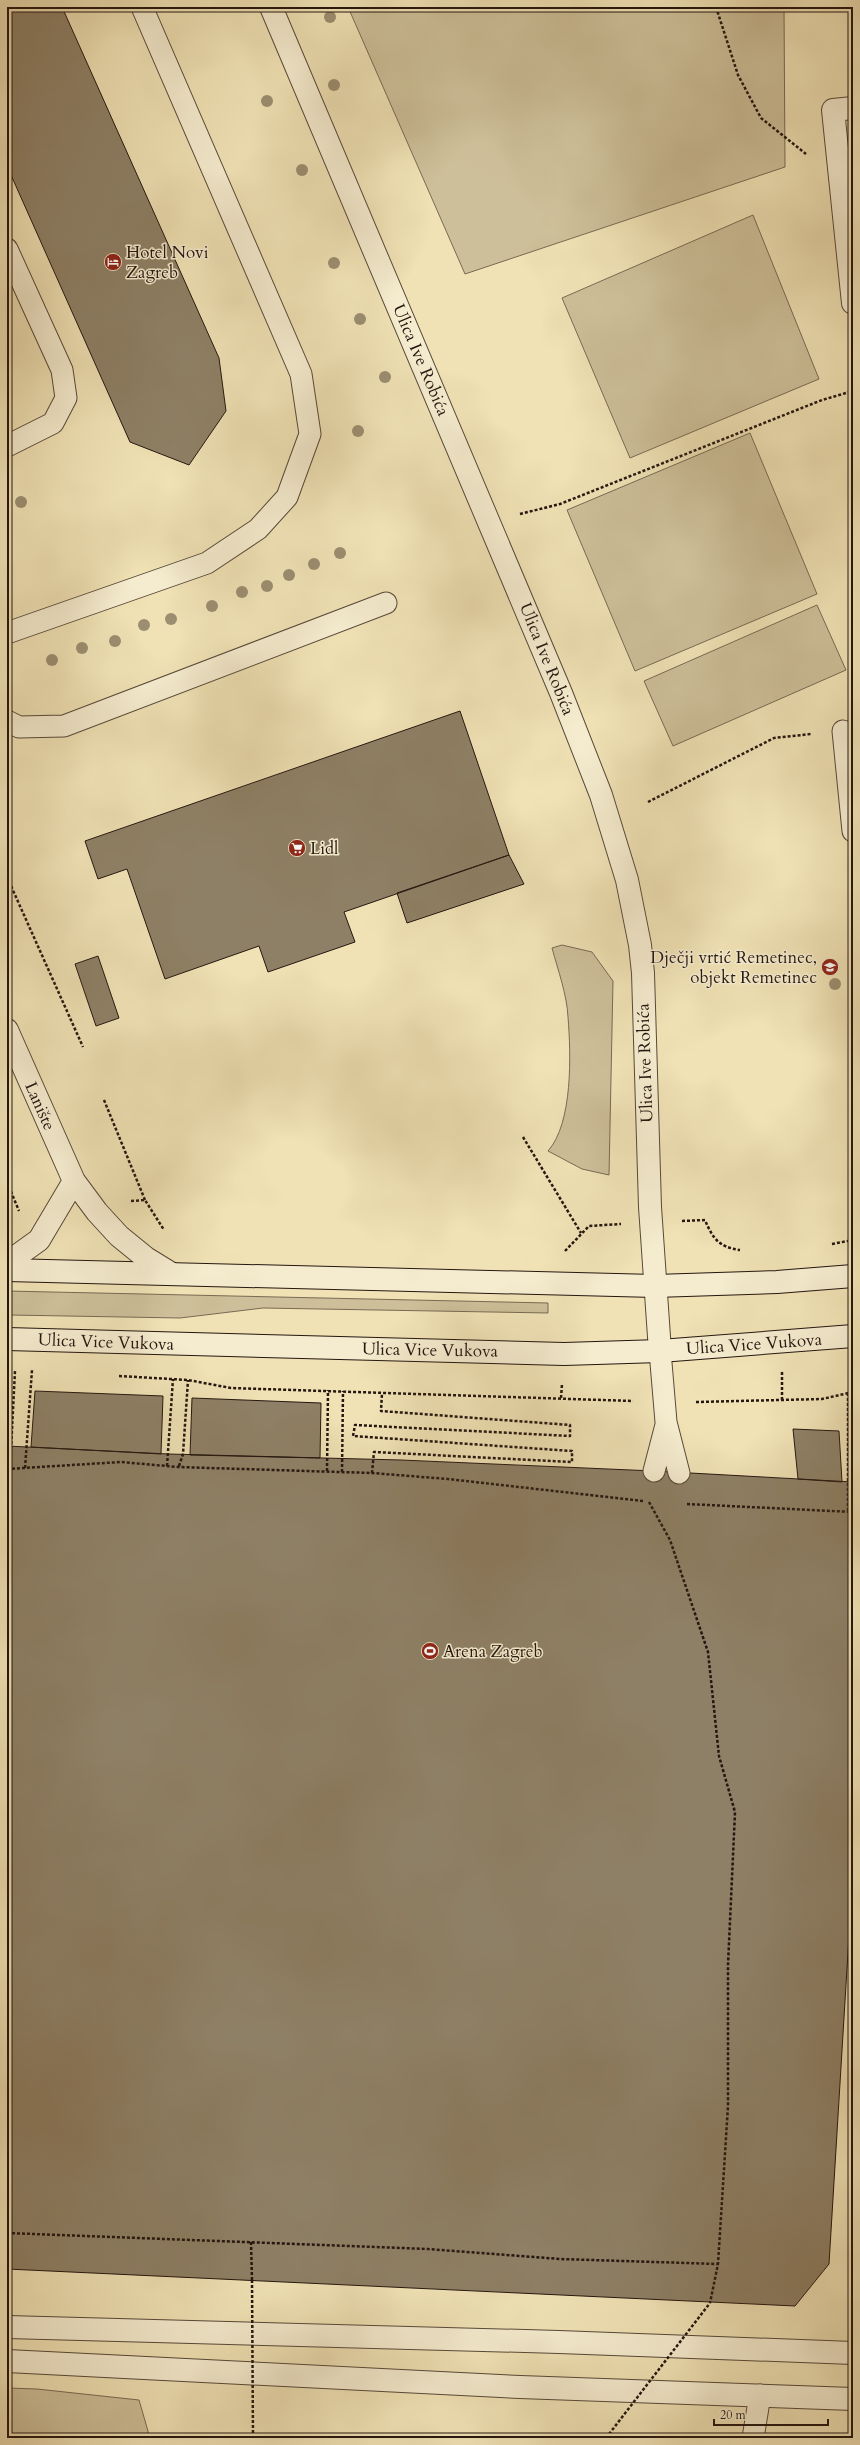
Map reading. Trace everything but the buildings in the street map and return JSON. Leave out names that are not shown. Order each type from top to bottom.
[{"type":"street","name":"Ulica Ive Robića","points":[[271,7],[561,694],[601,794],[621,859],[627,880],[643,973],[650,1207],[660,1351]]},
{"type":"street","points":[[843,109],[840,182],[853,303]]},
{"type":"street","name":"Lanište","points":[[7,1030],[74,1181],[97,1212],[119,1236],[146,1258],[172,1274]]},
{"type":"street","points":[[7,1263],[39,1240],[74,1181]]},
{"type":"street","points":[[7,1270],[655,1286],[777,1282],[853,1276]]},
{"type":"street","name":"Ulica Vice Vukova","points":[[7,1339],[564,1354],[660,1351],[853,1336]]},
{"type":"street","points":[[7,2327],[543,2341],[853,2353]]},
{"type":"street","points":[[7,2361],[520,2387],[853,2399]]},
{"type":"lane","points":[[7,633],[207,563],[258,528],[287,497],[310,434],[301,374],[142,7]]},
{"type":"lane","points":[[7,249],[62,370],[66,398],[53,423],[7,446]]},
{"type":"lane","points":[[7,721],[19,727],[64,726],[386,603]]},
{"type":"lane","points":[[843,731],[853,831]]},
{"type":"lane","points":[[660,1351],[666,1422],[679,1472]]},
{"type":"lane","points":[[654,1471],[666,1422]]},
{"type":"lane","points":[[753,2438],[760,2395]]},
{"type":"path","points":[[716,7],[738,75],[761,118],[840,182]]},
{"type":"path","points":[[518,514],[560,504],[822,400],[853,391]]},
{"type":"path","points":[[648,802],[774,738],[843,731]]},
{"type":"path","points":[[7,877],[83,1047]]},
{"type":"path","points":[[104,1100],[145,1200],[166,1234]]},
{"type":"path","points":[[523,1137],[581,1233]]},
{"type":"path","points":[[7,1182],[21,1215]]},
{"type":"path","points":[[123,1201],[145,1200]]},
{"type":"path","points":[[690,1221],[705,1220],[712,1236],[718,1244],[743,1250]]},
{"type":"path","points":[[558,1253],[566,1251],[589,1226],[602,1225]]},
{"type":"path","points":[[830,1244],[853,1240]]},
{"type":"path","points":[[782,1366],[782,1402]]},
{"type":"path","points":[[15,1369],[8,1469],[121,1462],[178,1467],[372,1473],[448,1479],[658,1502]]},
{"type":"path","points":[[11,1370],[21,1370]]},
{"type":"path","points":[[26,1370],[40,1371]]},
{"type":"path","points":[[25,1468],[32,1370]]},
{"type":"path","points":[[111,1375],[188,1380],[231,1388],[328,1390],[633,1402]]},
{"type":"path","points":[[167,1466],[174,1379]]},
{"type":"path","points":[[178,1467],[183,1454],[188,1380]]},
{"type":"path","points":[[327,1471],[328,1390]]},
{"type":"path","points":[[342,1472],[343,1391]]},
{"type":"path","points":[[709,1402],[782,1402],[822,1400],[853,1392]]},
{"type":"path","points":[[372,1473],[374,1452],[572,1462],[572,1451],[353,1436],[355,1425],[570,1436],[570,1425],[381,1411],[382,1393]]},
{"type":"path","points":[[848,1393],[848,1511]]},
{"type":"path","points":[[606,2438],[710,2303],[718,2264],[728,2106],[728,1965],[736,1812],[719,1756],[708,1652],[670,1540],[650,1502]]},
{"type":"path","points":[[681,1503],[853,1512]]},
{"type":"path","points":[[7,2233],[428,2249],[560,2259],[718,2264]]},
{"type":"path","points":[[251,2242],[253,2438]]},
{"type":"shaded area","points":[[348,7],[784,7],[785,167],[465,274]]},
{"type":"shaded area","points":[[753,215],[819,379],[630,458],[562,298]]},
{"type":"shaded area","points":[[750,433],[817,594],[635,671],[567,510]]},
{"type":"shaded area","points":[[817,605],[846,670],[673,746],[644,681]]},
{"type":"shaded area","points":[[562,945],[592,952],[613,981],[609,1175],[582,1169],[548,1151],[556,1139],[562,1123],[566,1106],[570,1068],[566,1000],[552,948]]},
{"type":"shaded area","points":[[7,1291],[548,1303],[548,1313],[263,1308],[180,1318],[7,1315]]},
{"type":"shaded area","points":[[7,2388],[37,2389],[139,2400],[150,2438],[12,2438],[7,2426]]},
{"type":"place","name":"Hotel Novi Zagreb","points":[[113,262]]},
{"type":"place","name":"Lidl","points":[[297,848]]},
{"type":"place","name":"Dječji vrtić Remetinec, objekt Remetinec","points":[[830,967]]},
{"type":"place","name":"Arena Zagreb","points":[[430,1651]]}]
